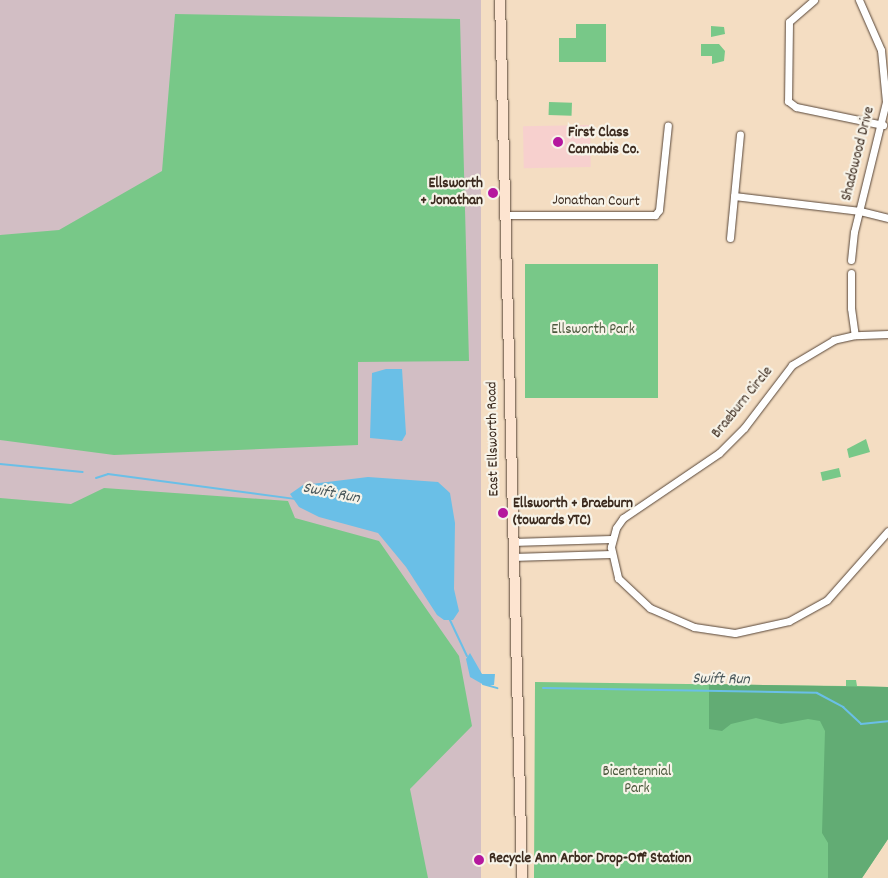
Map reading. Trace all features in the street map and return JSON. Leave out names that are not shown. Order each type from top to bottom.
[{"type":"main road","name":"East Ellsworth Road","points":[[500,0],[512,557],[522,878]]},
{"type":"street","points":[[814,0],[789,22],[788,101],[796,107],[883,125]]},
{"type":"street","name":"Shadowood Drive","points":[[851,260],[860,211],[883,125],[886,102],[886,66],[877,36],[859,0]]},
{"type":"street","name":"Jonathan Court","points":[[505,215],[655,215],[659,210],[668,125]]},
{"type":"street","points":[[730,238],[740,134]]},
{"type":"street","points":[[734,196],[860,211],[888,218]]},
{"type":"street","points":[[851,273],[850,308],[855,335]]},
{"type":"street","name":"Braeburn Circle","points":[[611,539],[616,528],[632,510],[702,466],[732,440],[792,365],[825,344],[855,335],[888,334]]},
{"type":"street","points":[[512,542],[611,539],[611,554],[618,578],[650,608],[694,628],[735,633],[789,621],[827,600],[888,531]]},
{"type":"street","points":[[512,557],[611,554]]},
{"type":"shaded area","points":[[0,0],[481,0],[481,878],[0,878]]},
{"type":"shaded area","points":[[590,125],[591,167],[524,168],[523,126]]},
{"type":"green space","points":[[175,14],[460,19],[469,361],[358,362],[358,445],[114,455],[0,440],[0,235],[59,230],[162,171]]},
{"type":"green space","points":[[576,24],[606,24],[606,62],[559,62],[559,38],[576,38]]},
{"type":"green space","points":[[711,26],[724,27],[725,34],[711,37]]},
{"type":"green space","points":[[701,44],[719,44],[725,51],[724,61],[712,64],[712,56],[701,56]]},
{"type":"green space","points":[[549,102],[572,103],[572,116],[549,115]]},
{"type":"green space","name":"Ellsworth Park","points":[[525,264],[658,264],[658,398],[525,398]]},
{"type":"green space","points":[[866,439],[870,452],[849,458],[847,449]]},
{"type":"green space","points":[[839,468],[841,477],[823,481],[820,472]]},
{"type":"green space","points":[[104,488],[288,501],[295,518],[379,541],[459,656],[472,726],[410,789],[428,878],[0,878],[0,498],[71,504]]},
{"type":"green space","name":"Bicentennial Park","points":[[846,680],[856,680],[857,686],[888,687],[888,839],[862,878],[534,878],[535,682],[846,686]]},
{"type":"green space","points":[[709,684],[888,687],[888,839],[862,878],[828,878],[828,843],[822,833],[825,731],[820,721],[808,719],[781,724],[756,718],[731,724],[722,731],[709,729]]},
{"type":"water","points":[[386,369],[402,369],[406,434],[402,441],[370,438],[372,373]]},
{"type":"water","points":[[368,477],[438,482],[450,493],[455,523],[454,589],[459,611],[453,620],[444,620],[437,615],[406,567],[378,533],[319,517],[299,507],[290,494],[303,485]]},
{"type":"water","points":[[470,653],[482,674],[495,674],[494,685],[484,685],[470,677],[466,659]]},
{"type":"waterway","name":"Swift Run","points":[[0,464],[83,472]]},
{"type":"waterway","name":"Swift Run","points":[[96,478],[108,474],[296,499]]},
{"type":"waterway","name":"Swift Run","points":[[449,618],[467,656]]},
{"type":"waterway","name":"Swift Run","points":[[483,684],[497,688]]},
{"type":"waterway","name":"Swift Run","points":[[543,688],[817,693],[843,707],[861,724],[888,721]]},
{"type":"place","name":"First Class Cannabis Co.","points":[[558,142]]},
{"type":"place","name":"Ellsworth + Jonathan","points":[[493,193]]},
{"type":"place","name":"Ellsworth + Braeburn (towards YTC)","points":[[503,513]]},
{"type":"place","name":"Recycle Ann Arbor Drop-Off Station","points":[[479,860]]}]
